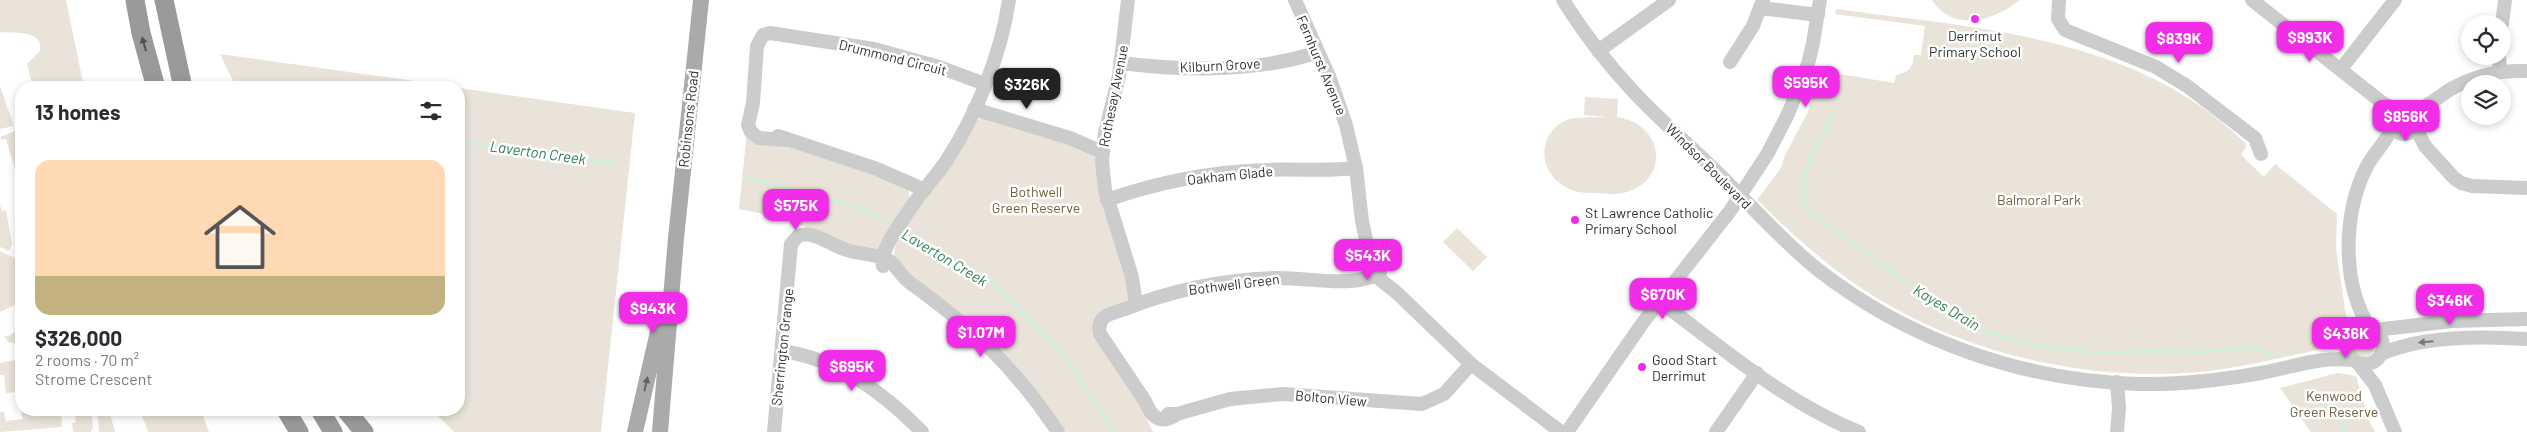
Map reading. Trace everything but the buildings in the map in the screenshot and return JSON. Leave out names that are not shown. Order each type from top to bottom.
[{"type":"highway","points":[[135,0],[141,33],[154,81]]},
{"type":"highway","points":[[164,0],[181,81]]},
{"type":"highway","points":[[286,416],[293,432]]},
{"type":"highway","points":[[288,416],[299,432]]},
{"type":"highway","points":[[324,416],[333,432]]},
{"type":"highway","points":[[351,416],[364,432]]},
{"type":"main road","name":"Robinsons Road","points":[[660,432],[676,238],[701,0]]},
{"type":"main road","name":"Robinsons Road","points":[[635,432],[660,321],[676,238]]},
{"type":"street","points":[[1009,0],[1002,33],[985,84],[974,109],[953,150],[909,210],[893,239],[885,248],[884,261],[893,275],[907,281],[966,324],[996,352],[1032,394],[1058,432]]},
{"type":"street","name":"Rothesay Avenue","points":[[1128,0],[1120,63],[1103,147],[1103,180],[1107,200],[1140,303]]},
{"type":"street","name":"Fernhurst Avenue","points":[[1295,0],[1342,110],[1356,168],[1362,221],[1376,272]]},
{"type":"street","name":"Windsor Boulevard","points":[[1563,0],[1598,51],[1633,91],[1739,196],[1818,269],[1877,309],[2003,362],[2071,377],[2121,382],[2173,383],[2228,378],[2324,358],[2356,361]]},
{"type":"street","points":[[1598,51],[1669,0]]},
{"type":"street","points":[[1567,432],[1659,301],[1730,211],[1768,154],[1792,105],[1808,64],[1820,0]]},
{"type":"street","points":[[2059,0],[2058,19],[2065,30],[2156,67],[2187,86],[2255,138],[2261,154]]},
{"type":"street","points":[[2252,0],[2384,104],[2410,119],[2425,146],[2454,178],[2461,183],[2472,186],[2527,188]]},
{"type":"street","points":[[2341,69],[2395,0]]},
{"type":"street","points":[[2503,15],[2505,0]]},
{"type":"street","points":[[1730,62],[1753,26],[1762,4],[1818,15]]},
{"type":"street","name":"Drummond Circuit","points":[[924,190],[859,163],[785,140],[761,130],[756,121],[753,103],[756,76],[768,44],[774,40],[798,37],[882,51],[939,67],[985,84]]},
{"type":"street","name":"Kilburn Grove","points":[[1120,63],[1165,67],[1229,67],[1289,59],[1318,52]]},
{"type":"street","points":[[2500,65],[2500,72]]},
{"type":"street","points":[[2398,129],[2396,116],[2410,119],[2464,82],[2500,72],[2527,71]]},
{"type":"street","points":[[2384,104],[2398,129],[2425,146]]},
{"type":"street","points":[[974,109],[1103,147]]},
{"type":"street","points":[[2398,129],[2409,133],[2410,119]]},
{"type":"street","points":[[2395,432],[2375,385],[2346,347],[2358,306],[2348,237],[2351,211],[2358,186],[2368,166],[2383,144],[2398,129]]},
{"type":"street","name":"Oakham Glade","points":[[1107,200],[1162,184],[1218,174],[1264,170],[1332,171],[1356,168]]},
{"type":"street","name":"Sherrington Grange","points":[[774,432],[791,263],[800,240],[827,242],[856,254],[865,262],[884,261]]},
{"type":"street","points":[[1376,272],[1390,282],[1396,293],[1470,364],[1561,432]]},
{"type":"street","name":"Bothwell Green","points":[[1106,321],[1122,310],[1184,290],[1246,280],[1293,278],[1366,280],[1376,272]]},
{"type":"street","points":[[1659,301],[1757,373],[1853,431]]},
{"type":"street","points":[[2358,306],[2382,339],[2375,385]]},
{"type":"street","points":[[2350,335],[2360,328],[2373,329],[2499,318],[2527,319]]},
{"type":"street","points":[[2499,318],[2499,338]]},
{"type":"street","name":"Bolton View","points":[[1106,321],[1107,334],[1112,350],[1145,400],[1159,412],[1177,414],[1230,399],[1284,394],[1422,404],[1444,394],[1470,364]]},
{"type":"street","name":"Windsor Boulevard","points":[[2324,358],[2350,335]]},
{"type":"street","points":[[2356,361],[2368,364],[2396,348],[2417,343],[2499,338],[2527,339]]},
{"type":"street","points":[[782,351],[818,358],[841,369],[890,402],[922,432]]},
{"type":"street","points":[[1716,432],[1757,373]]},
{"type":"street","points":[[2117,432],[2121,382]]},
{"type":"green space","points":[[0,0],[66,0],[83,81],[31,81],[27,64],[40,51],[40,44],[37,39],[27,34],[0,32]]},
{"type":"green space","points":[[1932,0],[2020,0],[1987,18],[1963,20],[1941,11]]},
{"type":"green space","name":"Balmoral Park","points":[[1836,9],[1945,23],[2053,43],[2105,58],[2155,79],[2202,107],[2245,143],[2246,147],[2241,155],[2264,177],[2275,164],[2337,214],[2336,249],[2347,322],[2337,333],[2335,342],[2321,349],[2210,371],[2163,374],[2115,372],[2068,367],[2021,357],[1975,344],[1930,326],[1888,304],[1848,279],[1801,241],[1757,200],[1781,168],[1785,155],[1808,112],[1822,71],[1894,83],[1896,75],[1904,73],[1911,67],[1914,55],[1921,55],[1925,26],[1835,14]]},
{"type":"green space","points":[[220,54],[415,81],[233,81]]},
{"type":"green space","points":[[0,86],[14,126],[0,129]]},
{"type":"green space","points":[[465,89],[635,113],[601,432],[454,432],[438,416],[465,416]]},
{"type":"green space","points":[[1585,97],[1618,99],[1617,117],[1632,121],[1644,129],[1652,140],[1656,152],[1655,164],[1651,175],[1641,185],[1620,194],[1578,192],[1561,184],[1549,171],[1544,154],[1545,145],[1548,136],[1554,129],[1566,120],[1583,117],[1606,117],[1584,115]]},
{"type":"green space","name":"Bothwell Green Reserve","points":[[982,118],[1061,141],[1094,156],[1096,159],[1125,270],[1129,299],[1098,318],[1153,432],[1066,432],[1047,404],[1004,352],[980,328],[909,274],[895,258],[895,248],[902,232],[975,121]]},
{"type":"green space","points":[[15,131],[15,169],[6,139],[2,140],[0,137]]},
{"type":"green space","points":[[747,131],[776,143],[812,150],[908,187],[910,199],[881,249],[864,252],[784,218],[739,209]]},
{"type":"green space","points":[[0,205],[2,211],[6,210],[12,244],[9,251],[0,247]]},
{"type":"green space","points":[[1457,228],[1487,257],[1473,271],[1443,242]]},
{"type":"green space","points":[[0,251],[15,258],[15,305],[0,312]]},
{"type":"green space","points":[[15,332],[15,343],[8,342],[4,336],[9,336]]},
{"type":"green space","points":[[2360,335],[2368,335],[2375,342],[2375,350],[2368,357],[2360,357],[2353,350],[2353,342]]},
{"type":"green space","points":[[15,360],[15,392],[6,393],[4,375],[0,375],[0,363]]},
{"type":"green space","name":"Kenwood Green Reserve","points":[[2337,373],[2356,376],[2369,421],[2375,432],[2311,432],[2280,388]]},
{"type":"green space","points":[[0,412],[4,412],[6,421],[23,419],[22,416],[61,416],[62,427],[0,432]]},
{"type":"green space","points":[[75,416],[92,416],[93,427],[91,432],[73,432],[72,423],[76,422]]},
{"type":"green space","points":[[98,416],[111,416],[115,432],[99,432]]},
{"type":"green space","points":[[142,416],[203,416],[209,432],[148,432]]},
{"type":"waterway","name":"Kayes Drain","points":[[1835,110],[1806,171],[1803,196],[1806,209],[1934,303],[1974,326],[2002,337],[2045,347],[2097,353],[2204,352],[2252,347],[2275,356]]},
{"type":"waterway","name":"Laverton Creek","points":[[465,142],[617,163]]},
{"type":"waterway","name":"Laverton Creek","points":[[746,177],[861,208],[893,225]]},
{"type":"waterway","name":"Laverton Creek","points":[[903,230],[986,278],[1062,352],[1114,432]]},
{"type":"waterway","name":"Kayes Drain","points":[[2302,387],[2335,414],[2347,432]]},
{"type":"place","name":"Derrimut Primary School","points":[[1975,19]]},
{"type":"place","name":"St Lawrence Catholic Primary School","points":[[1575,220]]},
{"type":"place","name":"Good Start Derrimut","points":[[1642,367]]}]
